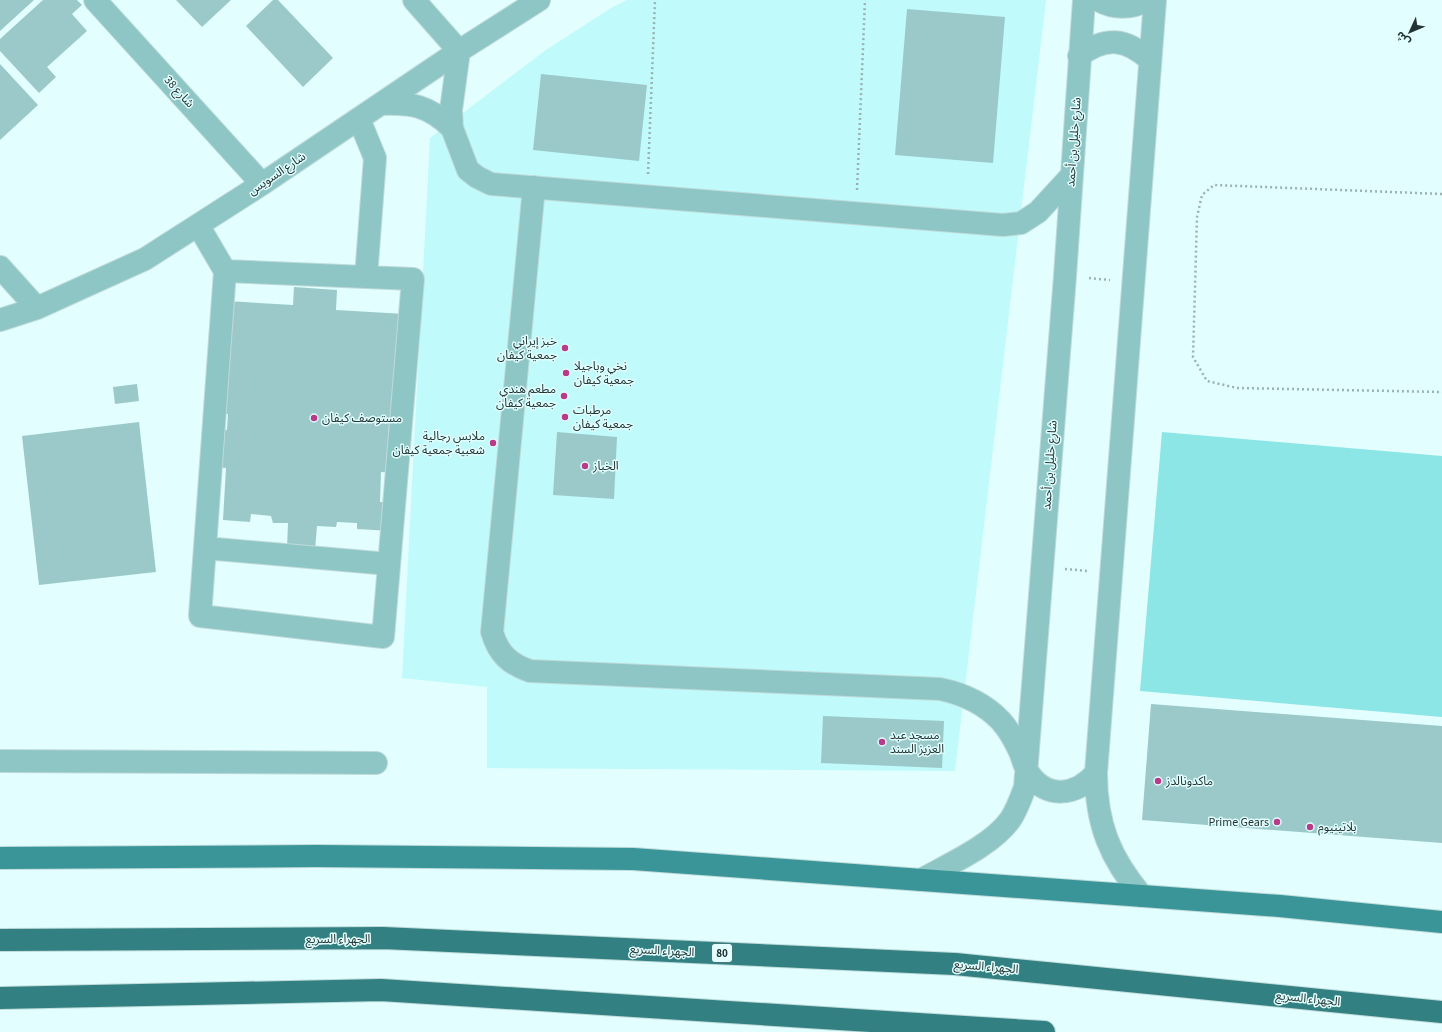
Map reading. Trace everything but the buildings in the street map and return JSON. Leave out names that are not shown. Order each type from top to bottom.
[{"type":"highway","name":"الجهراء السريع","points":[[0,940],[383,938],[947,963],[1442,1012]]},
{"type":"highway","points":[[0,998],[381,990],[1044,1032]]},
{"type":"main road","points":[[0,858],[324,856],[634,859],[1280,906],[1442,922]]},
{"type":"street","name":"شارع 38","points":[[95,0],[262,184]]},
{"type":"street","points":[[414,0],[459,51],[451,110],[452,128],[468,170],[477,177],[491,184],[1002,225],[1022,223],[1038,212],[1072,175]]},
{"type":"street","name":"شارع السويس","points":[[0,320],[37,308],[144,258],[262,184],[459,51],[539,0]]},
{"type":"street","name":"شارع خليل بن أحمد","points":[[921,880],[998,834],[1010,820],[1019,804],[1025,787],[1065,276],[1084,0]]},
{"type":"street","points":[[1098,0],[1106,4],[1119,7],[1132,6],[1147,0]]},
{"type":"street","points":[[1142,896],[1115,860],[1106,839],[1096,796],[1096,773],[1155,0]]},
{"type":"street","points":[[1079,56],[1096,46],[1115,42],[1128,45],[1140,51],[1150,60]]},
{"type":"street","points":[[381,104],[407,103],[420,106],[439,116],[452,128]]},
{"type":"street","points":[[359,119],[375,158],[366,277]]},
{"type":"street","points":[[534,187],[492,632],[501,653],[509,661],[530,671],[940,689],[957,693],[974,700],[1001,722],[1012,736],[1027,771],[1036,782],[1047,789],[1061,792],[1075,790],[1087,784],[1096,773]]},
{"type":"street","points":[[198,225],[225,271],[200,616],[383,637],[413,279],[225,271]]},
{"type":"street","points":[[0,267],[37,308]]},
{"type":"street","points":[[205,548],[389,564]]},
{"type":"street","points":[[0,761],[376,763]]},
{"type":"path","points":[[647,196],[655,0]]},
{"type":"path","points":[[856,213],[865,0]]},
{"type":"path","points":[[1442,194],[1214,185],[1202,195],[1197,217],[1193,357],[1207,381],[1237,388],[1442,392]]},
{"type":"path","points":[[1065,276],[1134,281]]},
{"type":"path","points":[[1042,567],[1112,573]]},
{"type":"shaded area","points":[[627,0],[1046,0],[955,771],[487,768],[487,687],[402,678],[430,138],[546,50],[611,8]]},
{"type":"shaded area","points":[[1162,432],[1442,456],[1442,717],[1140,691]]},
{"type":"place","name":"خبز إيراني جمعية كيفان","points":[[565,348]]},
{"type":"place","name":"نخي وباجيلا جمعية كيفان","points":[[566,373]]},
{"type":"place","name":"مطعم هندي جمعية كيفان","points":[[564,396]]},
{"type":"place","name":"مرطبات جمعية كيفان","points":[[565,417]]},
{"type":"place","name":"مستوصف كيفان","points":[[314,418]]},
{"type":"place","name":"ملابس رجالية شعبية جمعية كيفان","points":[[493,443]]},
{"type":"place","name":"الخباز","points":[[585,466]]},
{"type":"place","name":"مسجد عبد العزيز السند","points":[[882,742]]},
{"type":"place","name":"ماكدونالدز","points":[[1158,781]]},
{"type":"place","name":"Prime Gears","points":[[1277,822]]},
{"type":"place","name":"بلاتينيوم","points":[[1310,827]]}]
